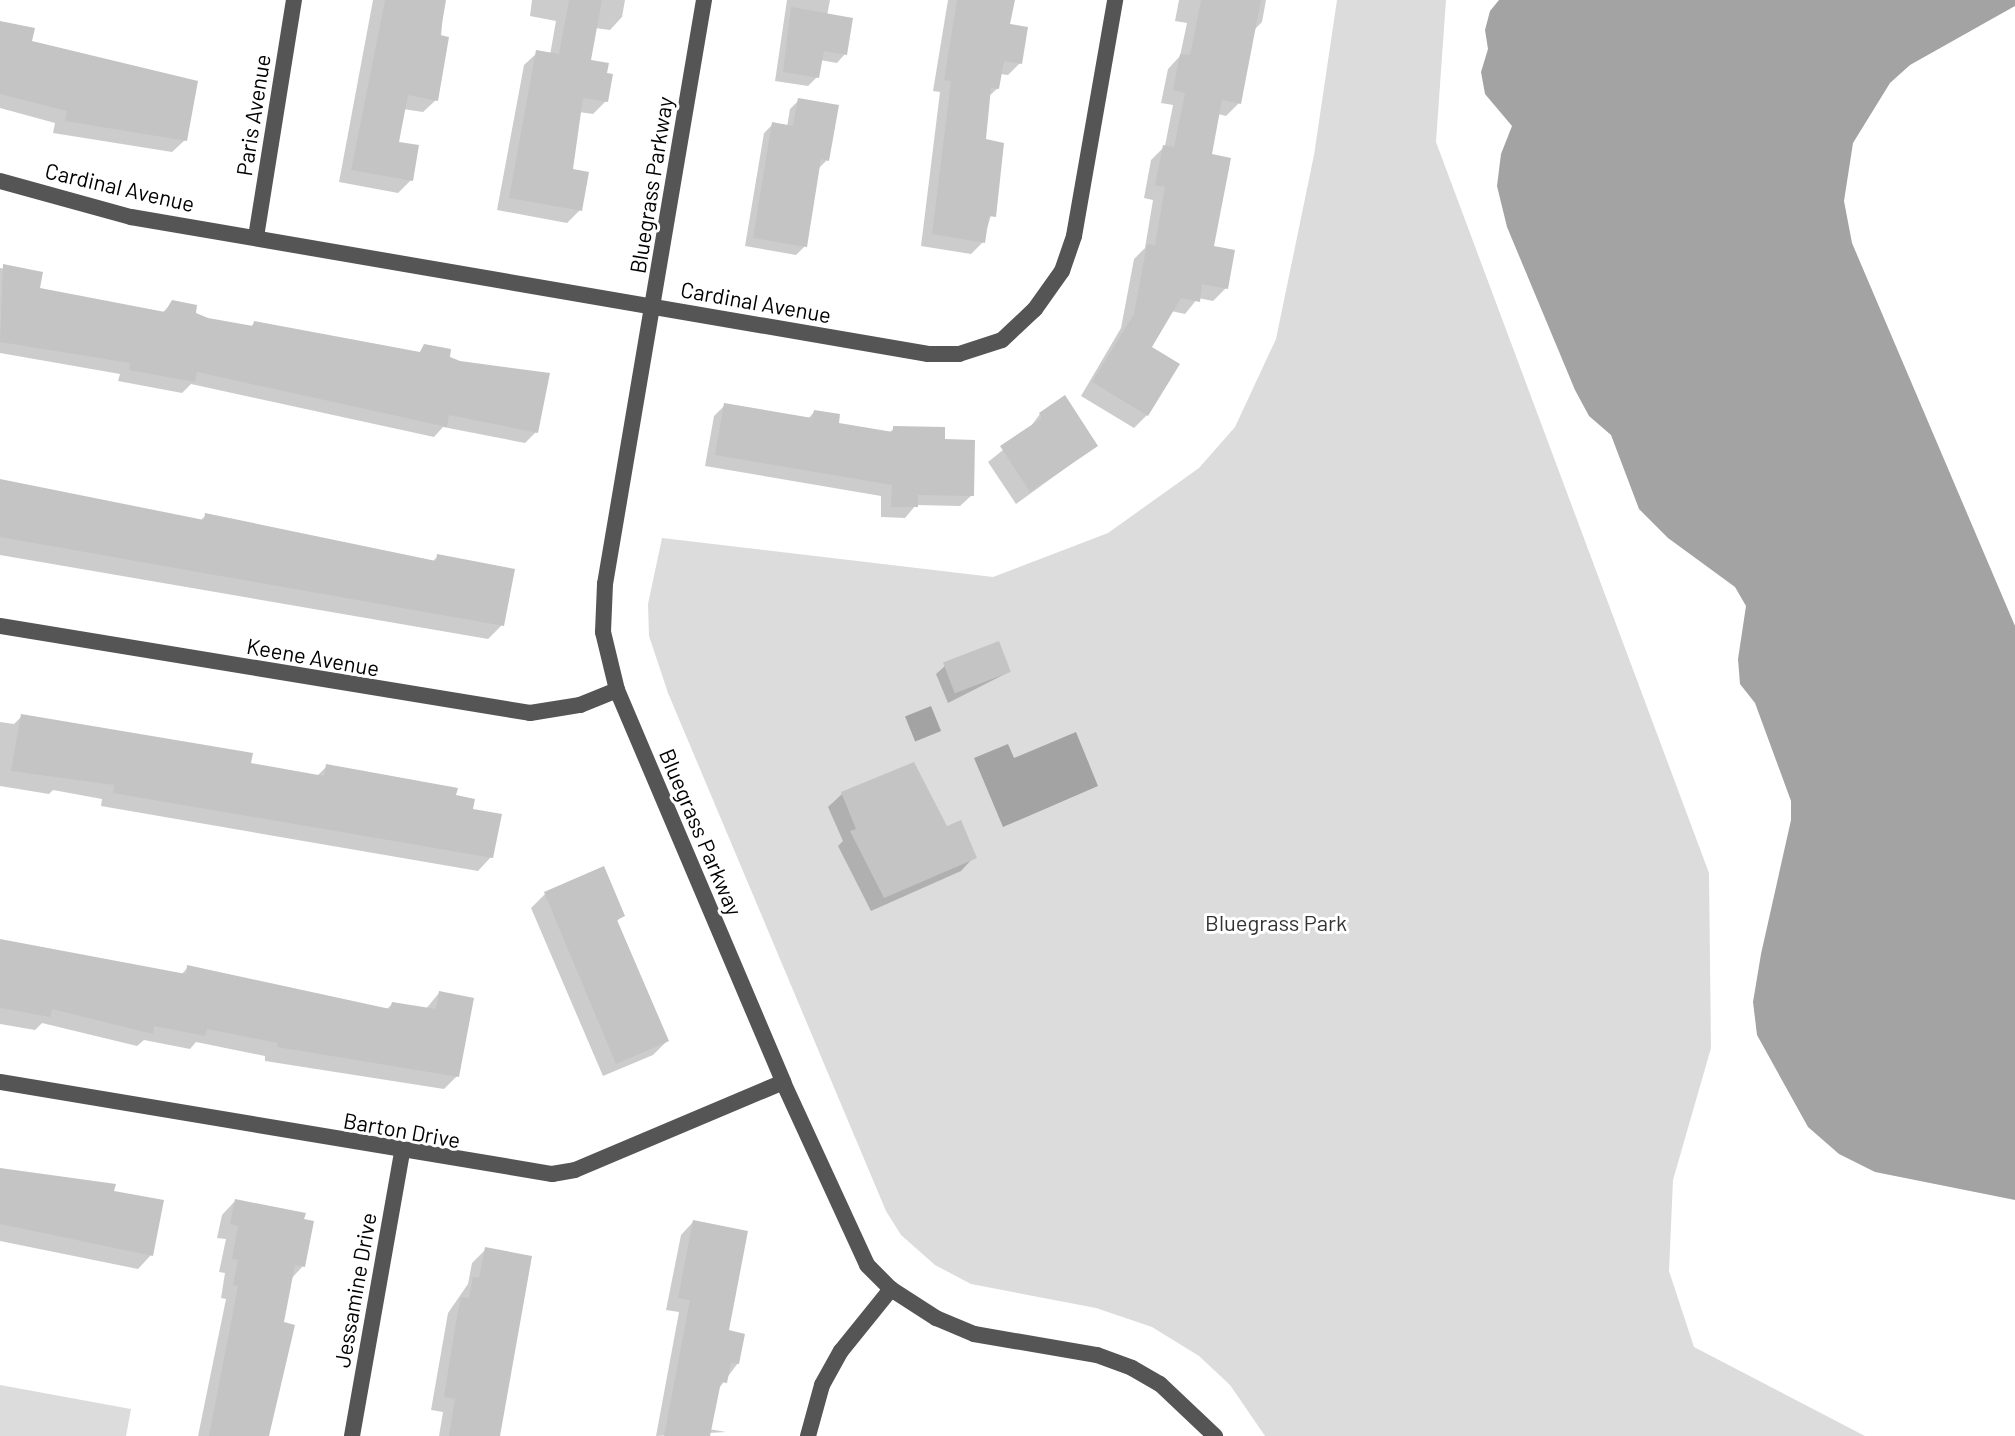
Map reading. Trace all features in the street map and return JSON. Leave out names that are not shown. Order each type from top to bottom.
[{"type":"street","name":"Paris Avenue","points":[[256,237],[294,0]]},
{"type":"street","name":"Bluegrass Parkway","points":[[704,0],[605,584],[603,632],[617,690],[852,1239],[891,1289],[936,1318],[974,1334],[1097,1355],[1132,1368],[1172,1394],[1215,1436]]},
{"type":"street","name":"Cardinal Avenue","points":[[0,181],[131,217],[928,354],[959,354],[1002,340],[1035,309],[1062,271],[1074,236],[1115,0]]},
{"type":"street","name":"Keene Avenue","points":[[0,626],[518,712],[558,711],[617,690]]},
{"type":"street","name":"Barton Drive","points":[[0,1082],[523,1172],[575,1170],[783,1082]]},
{"type":"street","name":"Jessamine Drive","points":[[352,1436],[402,1153]]},
{"type":"street","points":[[808,1436],[822,1385],[841,1351],[891,1289]]},
{"type":"green space","name":"Bluegrass Park","points":[[1337,0],[1446,0],[1436,142],[1709,873],[1711,1048],[1673,1180],[1669,1271],[1694,1347],[1865,1436],[1265,1436],[1230,1385],[1199,1356],[1152,1327],[1096,1308],[971,1284],[935,1265],[901,1235],[886,1211],[668,693],[649,636],[648,604],[662,538],[993,577],[1108,533],[1199,468],[1235,427],[1276,339],[1314,155]]},
{"type":"green space","points":[[0,1385],[131,1409],[126,1436],[0,1436]]},
{"type":"shaded area","points":[[1499,0],[2015,0],[2015,6],[1910,65],[1890,83],[1853,143],[1844,201],[1852,243],[2015,626],[2015,1200],[1875,1172],[1839,1154],[1808,1127],[1757,1035],[1753,1002],[1791,820],[1791,801],[1755,703],[1740,684],[1738,659],[1746,606],[1735,587],[1668,538],[1639,509],[1611,435],[1589,416],[1575,390],[1507,227],[1497,186],[1501,154],[1512,126],[1485,94],[1481,72],[1488,49],[1485,30],[1490,11]]},
{"type":"shaded area","points":[[931,706],[941,731],[915,742],[905,716]]},
{"type":"shaded area","points":[[1076,732],[1098,786],[1003,827],[974,758],[1008,744],[1014,758]]},
{"type":"building","points":[[385,0],[446,0],[440,35],[449,37],[438,101],[408,95],[399,142],[419,145],[413,181],[351,170]]},
{"type":"building","points":[[569,0],[602,0],[591,60],[609,63],[607,73],[613,74],[608,102],[583,98],[573,169],[589,172],[582,211],[509,198],[536,50],[559,54]]},
{"type":"building","points":[[957,0],[1015,0],[1010,24],[1028,27],[1022,64],[1004,61],[999,89],[991,88],[986,139],[1004,143],[996,217],[989,216],[985,243],[932,234],[951,81],[944,80]]},
{"type":"building","points":[[1201,0],[1261,0],[1241,104],[1222,100],[1212,154],[1231,158],[1214,246],[1235,250],[1228,289],[1202,284],[1200,302],[1181,298],[1152,347],[1180,364],[1148,416],[1092,382],[1134,314],[1147,244],[1155,245],[1165,187],[1155,185],[1163,145],[1174,147],[1185,93],[1173,90],[1180,54],[1190,55]]},
{"type":"building","points":[[791,7],[853,18],[847,55],[824,51],[819,78],[783,72]]},
{"type":"building","points":[[0,21],[35,28],[32,41],[198,81],[187,141],[65,121],[67,111],[0,94]]},
{"type":"building","points":[[798,98],[839,105],[829,161],[821,159],[807,247],[753,238],[772,122],[793,126]]},
{"type":"building","points":[[3,264],[43,272],[40,288],[165,312],[172,300],[197,305],[196,313],[208,318],[253,326],[254,321],[420,352],[424,344],[451,349],[450,357],[460,361],[550,373],[538,433],[449,415],[447,427],[197,372],[195,382],[129,370],[130,363],[0,342]]},
{"type":"building","points":[[1065,395],[1098,446],[1030,492],[1000,446],[1042,418],[1039,413]]},
{"type":"building","points":[[724,403],[812,418],[814,410],[840,414],[839,423],[893,432],[893,426],[945,427],[945,439],[975,440],[974,496],[918,495],[918,507],[891,507],[892,485],[715,455]]},
{"type":"building","points":[[0,479],[204,520],[205,513],[436,561],[437,554],[515,569],[504,626],[0,537]]},
{"type":"building","points":[[999,641],[1011,672],[955,693],[943,663]]},
{"type":"building","points":[[21,714],[253,753],[251,763],[324,776],[326,764],[458,788],[456,795],[475,799],[473,809],[502,814],[493,858],[113,793],[114,785],[11,771]]},
{"type":"building","points":[[914,762],[947,826],[961,820],[977,858],[884,898],[850,831],[856,829],[841,792]]},
{"type":"building","points":[[604,866],[625,916],[617,920],[669,1041],[616,1064],[544,892]]},
{"type":"building","points":[[0,939],[186,974],[187,965],[390,1009],[392,1002],[436,1009],[439,991],[474,998],[459,1077],[277,1047],[278,1043],[207,1029],[205,1036],[154,1026],[153,1034],[52,1009],[50,1017],[0,1008]]},
{"type":"building","points":[[0,1168],[116,1184],[114,1191],[164,1200],[153,1256],[0,1224]]},
{"type":"building","points":[[235,1199],[306,1213],[304,1219],[314,1221],[305,1267],[295,1265],[284,1322],[295,1325],[269,1436],[209,1436],[238,1286],[233,1285],[238,1260],[232,1259],[238,1226],[230,1224]]},
{"type":"building","points":[[693,1220],[748,1231],[729,1330],[745,1334],[739,1364],[731,1363],[727,1383],[721,1382],[710,1436],[664,1436],[690,1300],[678,1298]]},
{"type":"building","points":[[485,1247],[532,1256],[500,1436],[449,1436],[455,1399],[444,1397],[455,1328],[461,1297],[469,1298],[473,1277],[479,1278]]}]
